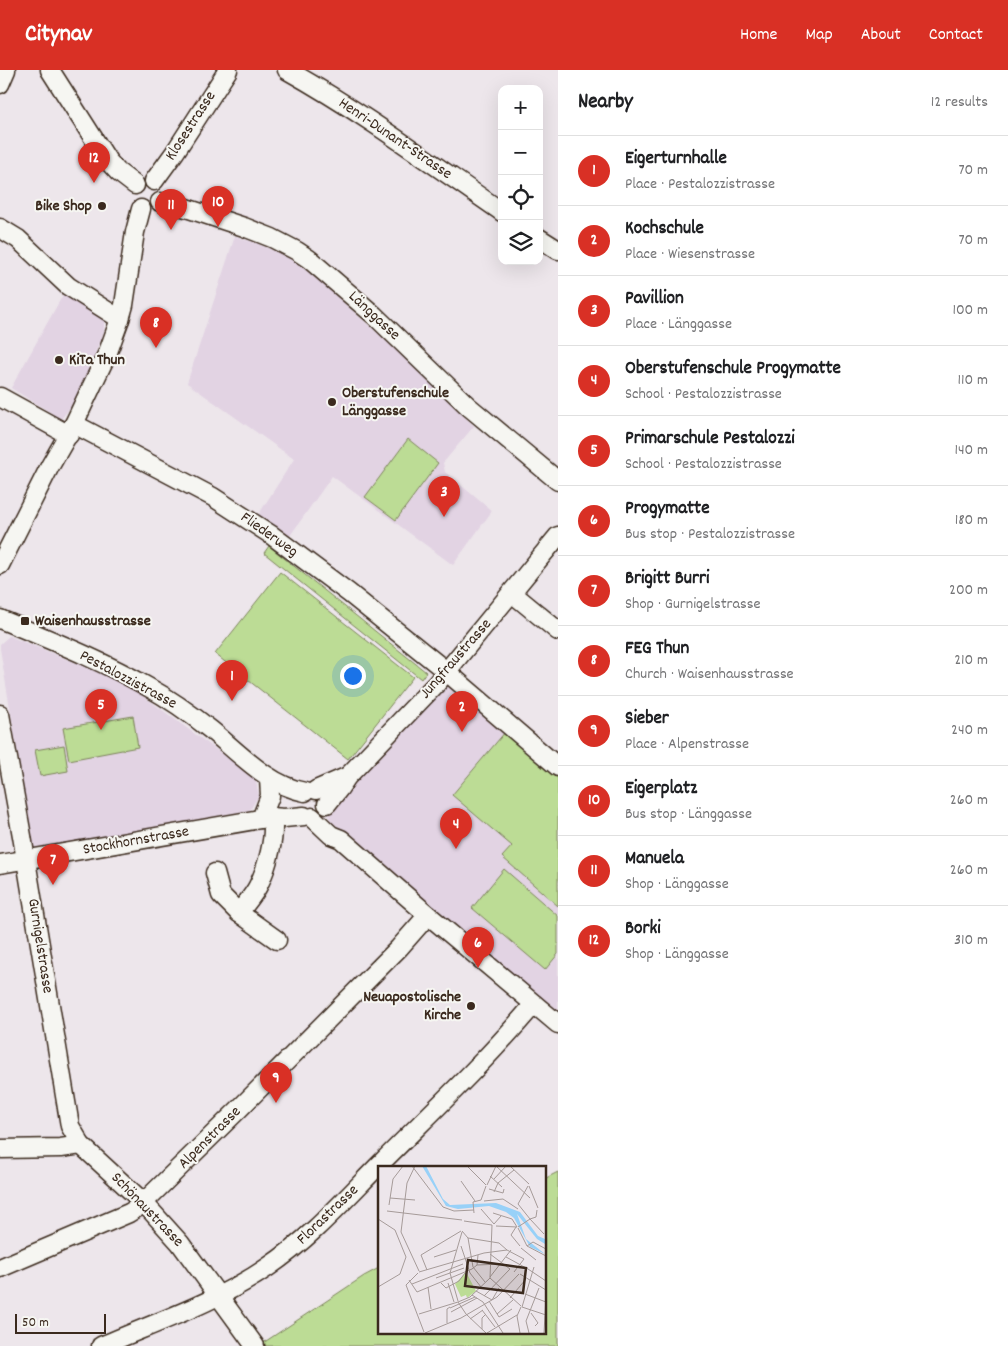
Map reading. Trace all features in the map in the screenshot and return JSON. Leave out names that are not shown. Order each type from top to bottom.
[{"type":"street","points":[[0,84],[6,70]]},
{"type":"street","points":[[50,70],[108,161],[118,172],[135,185]]},
{"type":"street","name":"Klosestrasse","points":[[154,182],[228,70]]},
{"type":"street","name":"Henri-Dunant-Strasse","points":[[287,70],[370,121],[498,209]]},
{"type":"street","points":[[146,180],[154,182],[158,184],[162,191],[160,202],[158,206],[150,210],[141,210],[134,204],[132,189],[138,182],[146,180]]},
{"type":"street","name":"Länggasse","points":[[160,202],[183,207],[244,227],[272,238],[309,259],[374,315],[468,406],[558,481]]},
{"type":"street","points":[[0,565],[50,466],[71,430],[108,352],[124,305],[135,232],[141,210]]},
{"type":"street","points":[[0,228],[18,239],[68,286],[120,319]]},
{"type":"street","points":[[543,241],[558,250]]},
{"type":"street","name":"Fliederweg","points":[[0,396],[213,497],[270,534],[447,672],[558,767]]},
{"type":"street","name":"Jungfraustrasse","points":[[310,805],[339,788],[346,777],[447,672],[558,536]]},
{"type":"street","points":[[512,593],[558,631]]},
{"type":"street","name":"Pestalozzistrasse","points":[[0,620],[78,652],[149,687],[210,729],[268,778],[290,788],[310,805]]},
{"type":"street","name":"Gurnigelstrasse","points":[[0,714],[67,1113],[70,1126],[81,1145]]},
{"type":"street","points":[[239,913],[258,886],[268,860],[274,835],[274,828],[266,818],[265,811],[270,796],[268,778]]},
{"type":"street","points":[[310,805],[330,820],[337,829],[341,839],[558,1024]]},
{"type":"street","name":"Stockhornstrasse","points":[[0,864],[266,818],[284,818],[310,805]]},
{"type":"street","points":[[215,874],[221,894],[239,913],[277,940]]},
{"type":"street","name":"Alpenstrasse","points":[[0,1268],[129,1214],[144,1203],[399,948],[428,915]]},
{"type":"street","name":"Florastrasse","points":[[378,1166],[459,1086],[534,1004]]},
{"type":"street","points":[[0,1149],[61,1148],[81,1145]]},
{"type":"street","name":"Schönaustrasse","points":[[81,1145],[144,1203],[180,1243],[255,1346]]},
{"type":"street","name":"Florastrasse","points":[[101,1346],[218,1297],[268,1267],[317,1227],[378,1166]]},
{"type":"shaded area","name":"Oberstufenschule Länggasse","points":[[235,236],[281,254],[315,277],[406,359],[474,426],[443,463],[445,472],[492,511],[453,565],[332,476],[287,540],[255,520],[294,459],[187,383]]},
{"type":"shaded area","name":"KiTa Thun","points":[[64,293],[104,321],[104,331],[77,399],[61,419],[11,388]]},
{"type":"shaded area","points":[[9,636],[124,682],[255,778],[259,795],[250,810],[34,850],[0,649],[0,644]]},
{"type":"shaded area","points":[[447,672],[558,767],[558,1024],[337,829],[330,820],[326,808]]},
{"type":"green space","points":[[408,439],[438,463],[396,520],[365,497]]},
{"type":"green space","points":[[269,546],[426,672],[421,679],[264,553]]},
{"type":"green space","points":[[280,572],[413,677],[348,759],[215,654]]},
{"type":"green space","points":[[133,716],[138,747],[69,760],[63,728]]},
{"type":"green space","points":[[506,731],[558,775],[558,906],[502,857],[512,846],[452,795]]},
{"type":"green space","points":[[64,745],[68,771],[40,776],[35,750]]},
{"type":"green space","points":[[504,869],[558,916],[558,954],[545,970],[472,908]]},
{"type":"green space","points":[[558,1172],[558,1346],[260,1345],[378,1269],[378,1334],[546,1334],[546,1178]]},
{"type":"place","name":"Borki","points":[[94,183]]},
{"type":"place","name":"Bike Shop","points":[[102,206]]},
{"type":"place","name":"Eigerplatz","points":[[218,227]]},
{"type":"place","name":"Manuela","points":[[171,230]]},
{"type":"place","name":"FEG Thun","points":[[156,348]]},
{"type":"place","name":"KiTa Thun","points":[[59,360]]},
{"type":"place","name":"Oberstufenschule Länggasse","points":[[332,402]]},
{"type":"place","name":"Pavillion","points":[[444,517]]},
{"type":"place","name":"Waisenhausstrasse","points":[[25,621]]},
{"type":"place","name":"Eigerturnhalle","points":[[232,701]]},
{"type":"place","name":"Primarschule Pestalozzi","points":[[101,730]]},
{"type":"place","name":"Kochschule","points":[[462,732]]},
{"type":"place","name":"Oberstufenschule Progymatte","points":[[456,849]]},
{"type":"place","name":"Brigitt Burri","points":[[53,885]]},
{"type":"place","name":"Progymatte","points":[[478,968]]},
{"type":"place","name":"Neuapostolische Kirche","points":[[471,1006]]},
{"type":"place","name":"Sieber","points":[[276,1103]]}]
